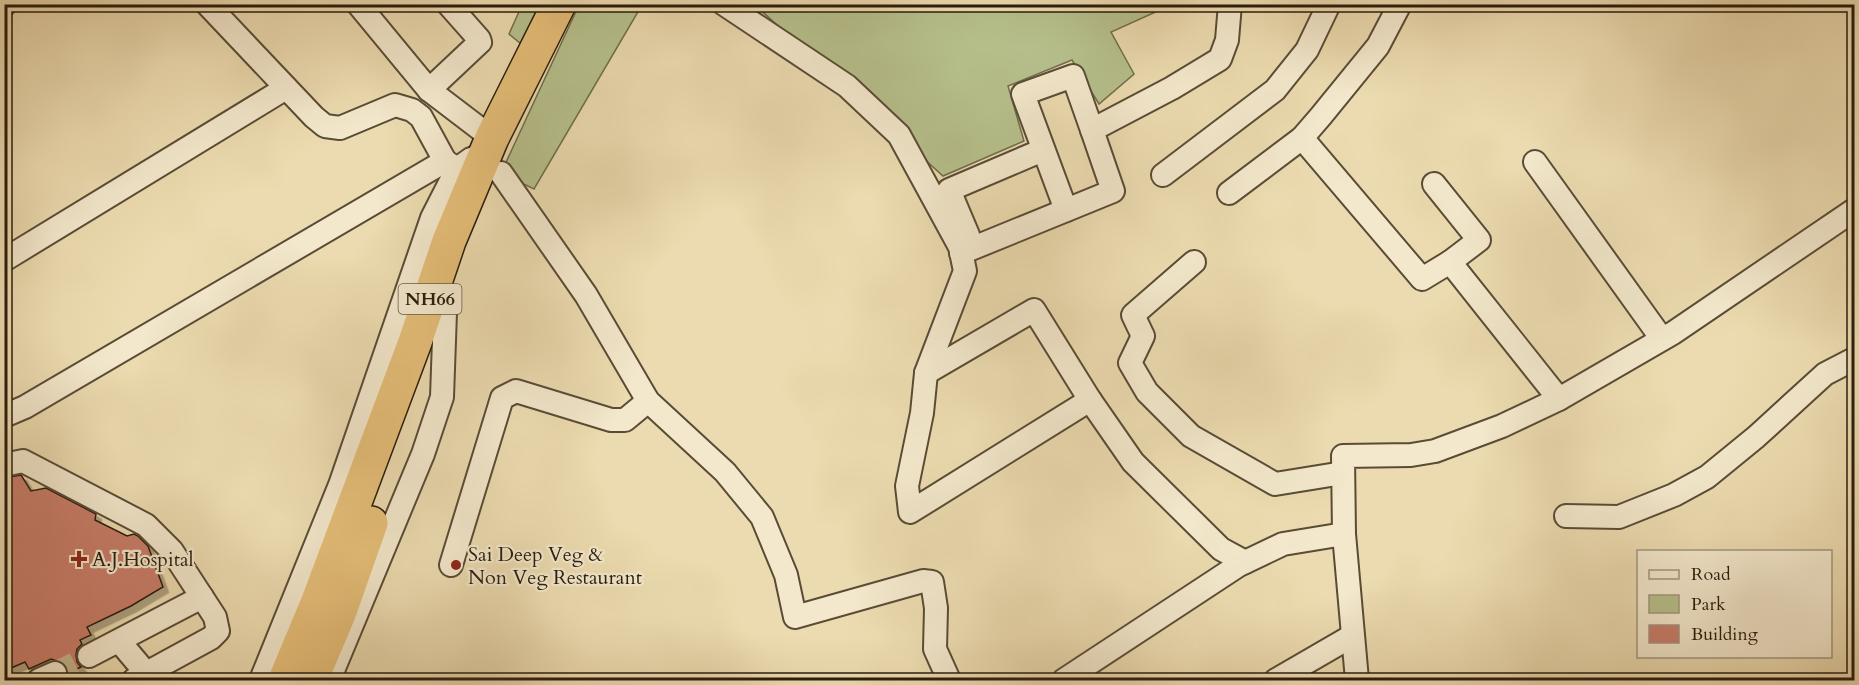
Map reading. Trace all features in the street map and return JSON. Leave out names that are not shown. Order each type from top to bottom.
[{"type":"highway","name":"NH66","points":[[311,681],[328,608],[476,159],[559,4]]},
{"type":"highway","name":"NH66","points":[[476,159],[517,133],[580,4]]},
{"type":"highway","name":"NH66","points":[[285,681],[328,608],[445,312],[467,250],[476,159]]},
{"type":"street","points":[[207,4],[325,126],[340,128],[395,105],[412,110],[476,159]]},
{"type":"street","points":[[358,4],[429,90],[476,159],[586,295],[648,401],[724,472],[762,517],[786,575],[795,617],[923,580],[932,582],[936,608],[935,649],[949,681]]},
{"type":"street","points":[[429,90],[480,42],[448,4]]},
{"type":"street","points":[[724,4],[847,86],[899,135],[960,247],[967,250],[1066,210],[1113,191],[1073,76],[1023,94],[1066,210]]},
{"type":"street","points":[[1092,130],[1172,88],[1220,59],[1227,40],[1230,4]]},
{"type":"street","points":[[1163,175],[1275,90],[1307,50],[1329,4]]},
{"type":"street","points":[[1229,193],[1302,138],[1378,46],[1400,4]]},
{"type":"street","points":[[4,260],[286,88]]},
{"type":"street","points":[[1302,138],[1422,279],[1479,240],[1434,184]]},
{"type":"street","points":[[1043,150],[949,190],[967,250],[965,271],[926,373],[922,413],[907,486],[910,512],[1090,400]]},
{"type":"street","points":[[4,416],[26,407],[476,159]]},
{"type":"street","points":[[261,681],[340,485],[432,218],[476,159]]},
{"type":"street","points":[[1535,162],[1662,339]]},
{"type":"street","points":[[1356,681],[1344,534],[1343,456],[1411,455],[1435,452],[1502,426],[1559,399],[1662,339],[1854,210]]},
{"type":"street","points":[[1194,262],[1133,315],[1143,336],[1130,363],[1147,392],[1191,436],[1275,484],[1343,473]]},
{"type":"street","points":[[1450,262],[1559,399]]},
{"type":"street","points":[[926,373],[1034,310],[1090,400],[1133,462],[1221,549],[1245,562]]},
{"type":"street","points":[[329,681],[423,454],[442,397],[445,312]]},
{"type":"street","points":[[1566,516],[1619,517],[1707,477],[1756,437],[1825,374],[1854,358]]},
{"type":"street","points":[[451,565],[502,398],[516,391],[611,420],[625,420],[648,401]]},
{"type":"street","points":[[4,465],[24,460],[146,525],[172,551],[215,617],[218,631],[211,638],[148,679]]},
{"type":"street","points":[[1064,681],[1245,562],[1283,544],[1344,534]]},
{"type":"street","points":[[89,656],[202,597]]},
{"type":"street","points":[[1276,681],[1352,636]]},
{"type":"street","points":[[119,641],[148,679]]},
{"type":"street","points":[[148,679],[170,678],[173,681]]},
{"type":"green space","points":[[522,5],[545,5],[526,48],[509,34]]},
{"type":"green space","points":[[579,5],[642,5],[534,189],[501,173]]},
{"type":"green space","points":[[755,5],[1171,5],[1111,32],[1134,74],[1099,104],[1072,60],[1008,86],[1024,141],[943,176]]},
{"type":"building","name":"A.J.Hospital","points":[[21,475],[31,491],[46,488],[96,514],[95,520],[127,536],[134,534],[138,536],[148,546],[163,587],[131,606],[87,627],[91,635],[80,640],[82,644],[77,649],[76,655],[81,667],[68,673],[63,663],[51,659],[29,669],[25,662],[4,671],[4,478]]},
{"type":"tunnel","points":[[55,673],[89,656]]},
{"type":"place","name":"A.J.Hospital","points":[[79,559]]},
{"type":"place","name":"Sai Deep Veg & Non Veg Restaurant","points":[[456,565]]}]
